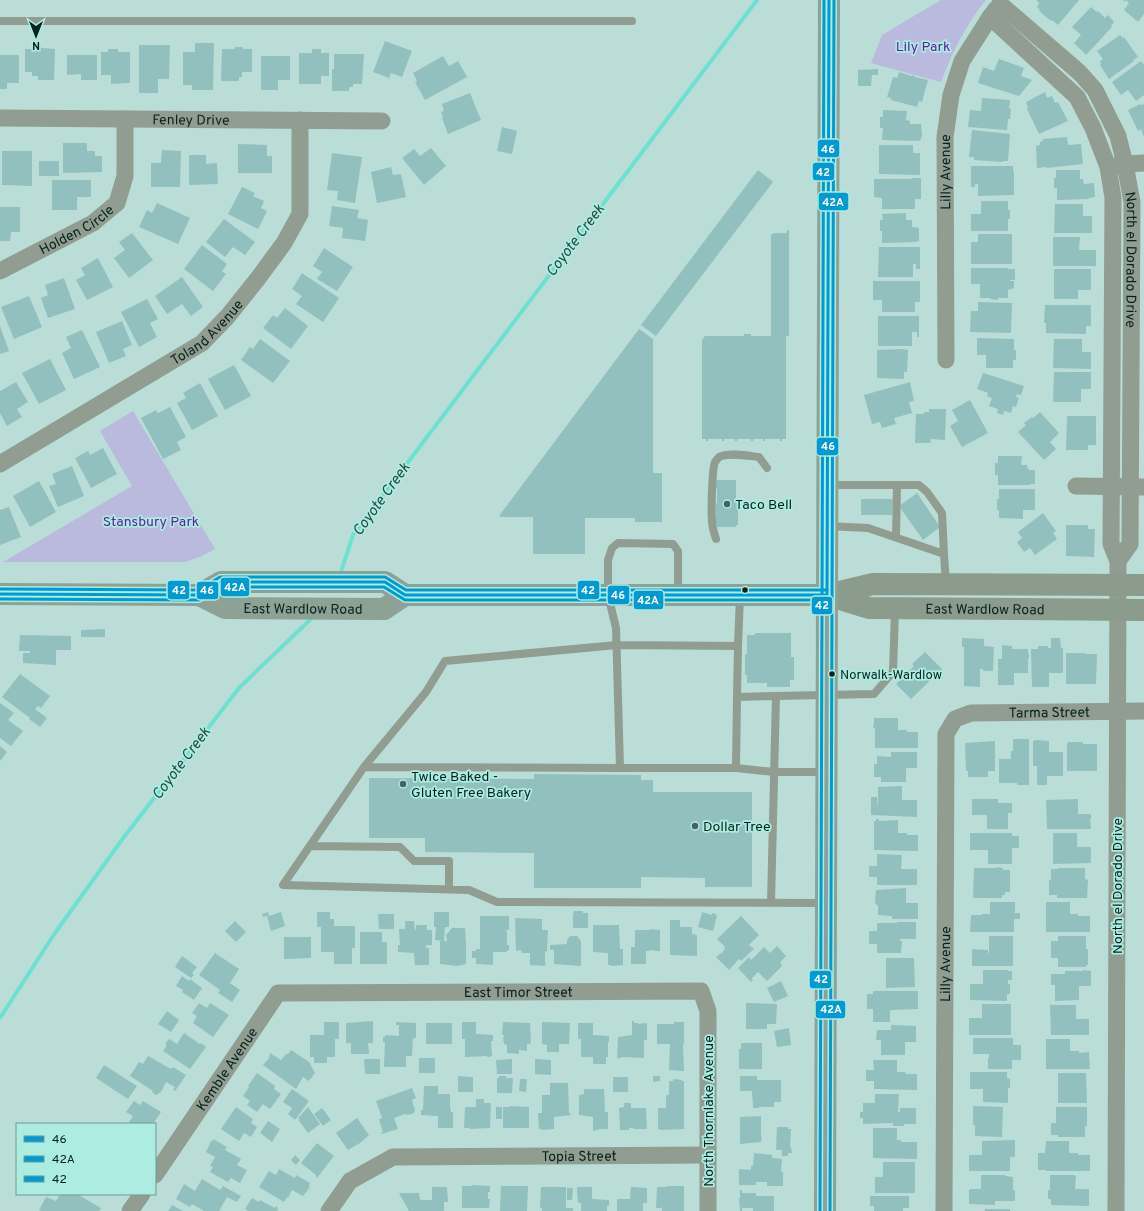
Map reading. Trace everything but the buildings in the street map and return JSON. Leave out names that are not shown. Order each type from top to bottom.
[{"type":"main road","points":[[825,1211],[830,0]]},
{"type":"main road","name":"East Wardlow Road","points":[[0,594],[199,595],[225,608],[384,609],[405,595],[827,595],[873,584],[1144,585]]},
{"type":"main road","name":"East Wardlow Road","points":[[827,595],[869,608],[1144,610]]},
{"type":"street","name":"North el Dorado Drive","points":[[998,7],[1080,73],[1095,90],[1118,136],[1125,164],[1132,202],[1138,322],[1131,413],[1137,487],[1130,544],[1118,561]]},
{"type":"street","name":"North el Dorado Drive","points":[[998,7],[1067,88],[1077,97],[1093,128],[1108,167],[1113,198],[1112,544],[1118,561],[1116,1211]]},
{"type":"street","name":"Lilly Avenue","points":[[946,360],[945,137],[951,95],[962,60],[998,7]]},
{"type":"street","points":[[1067,88],[1080,73]]},
{"type":"street","name":"Fenley Drive","points":[[0,118],[382,120]]},
{"type":"street","name":"Holden Circle","points":[[0,271],[93,224],[117,203],[125,176],[126,119]]},
{"type":"street","name":"Toland Avenue","points":[[0,464],[202,343],[228,316],[284,243],[300,214],[300,120]]},
{"type":"street","points":[[1108,167],[1144,163]]},
{"type":"street","points":[[1113,322],[1138,322]]},
{"type":"street","points":[[1112,413],[1131,413]]},
{"type":"street","points":[[1076,486],[1137,487]]},
{"type":"street","name":"Tarma Street","points":[[955,719],[971,713],[1144,712]]},
{"type":"street","name":"Lilly Avenue","points":[[944,1211],[946,734],[955,719]]},
{"type":"street","name":"East Timor Street","points":[[313,992],[701,991],[708,1011]]},
{"type":"street","name":"Kemble Avenue","points":[[156,1174],[278,993],[313,992]]},
{"type":"street","name":"North Thornlake Avenue","points":[[708,1011],[708,1211]]},
{"type":"street","name":"Topia Street","points":[[329,1211],[350,1181],[393,1157],[708,1155]]},
{"type":"street","points":[[130,1211],[141,1195]]},
{"type":"lane","points":[[0,21],[632,21]]},
{"type":"lane","points":[[716,539],[712,520],[715,462],[719,457],[744,455],[759,458],[767,468]]},
{"type":"lane","points":[[828,485],[919,485],[927,492],[942,513],[946,584]]},
{"type":"lane","points":[[896,537],[897,485]]},
{"type":"lane","points":[[827,526],[868,528],[944,554]]},
{"type":"lane","points":[[620,768],[616,628],[608,595],[608,560],[612,548],[618,543],[673,544],[678,551],[678,595]]},
{"type":"lane","points":[[736,768],[740,595]]},
{"type":"lane","points":[[738,697],[874,694],[893,672],[895,608]]},
{"type":"lane","points":[[738,646],[617,645],[445,661],[426,692],[364,767],[283,885],[469,890],[497,902],[826,904]]},
{"type":"lane","points":[[771,904],[776,696]]},
{"type":"lane","points":[[364,767],[736,768],[774,772],[826,772]]},
{"type":"lane","points":[[310,846],[400,847],[414,861],[449,861],[449,889]]},
{"type":"green space","name":"Lily Park","points":[[941,0],[986,0],[960,39],[941,82],[871,63],[882,35]]},
{"type":"green space","name":"Stansbury Park","points":[[133,411],[215,549],[202,556],[185,562],[3,562],[132,486],[100,431]]},
{"type":"waterway","name":"Coyote Creek","points":[[340,575],[353,535],[757,0]]},
{"type":"waterway","name":"Coyote Creek","points":[[0,1018],[55,933],[124,837],[239,688],[314,616]]},
{"type":"transit line","name":"42","points":[[820,1211],[824,0]]},
{"type":"transit line","name":"46","points":[[827,595],[829,0]]},
{"type":"transit line","name":"42A","points":[[830,1211],[834,0]]},
{"type":"transit line","name":"42","points":[[0,589],[198,590],[220,577],[385,577],[406,590],[827,590]]},
{"type":"transit line","name":"46","points":[[0,594],[199,595],[221,582],[385,582],[405,595],[827,595]]},
{"type":"transit line","name":"42A","points":[[0,599],[199,600],[222,587],[384,587],[405,600],[827,600]]},
{"type":"place","name":"Taco Bell","points":[[727,504]]},
{"type":"place","name":"Norwalk-Wardlow","points":[[832,674]]},
{"type":"place","name":"Twice Baked - Gluten Free Bakery","points":[[403,784]]},
{"type":"place","name":"Dollar Tree","points":[[695,826]]}]
